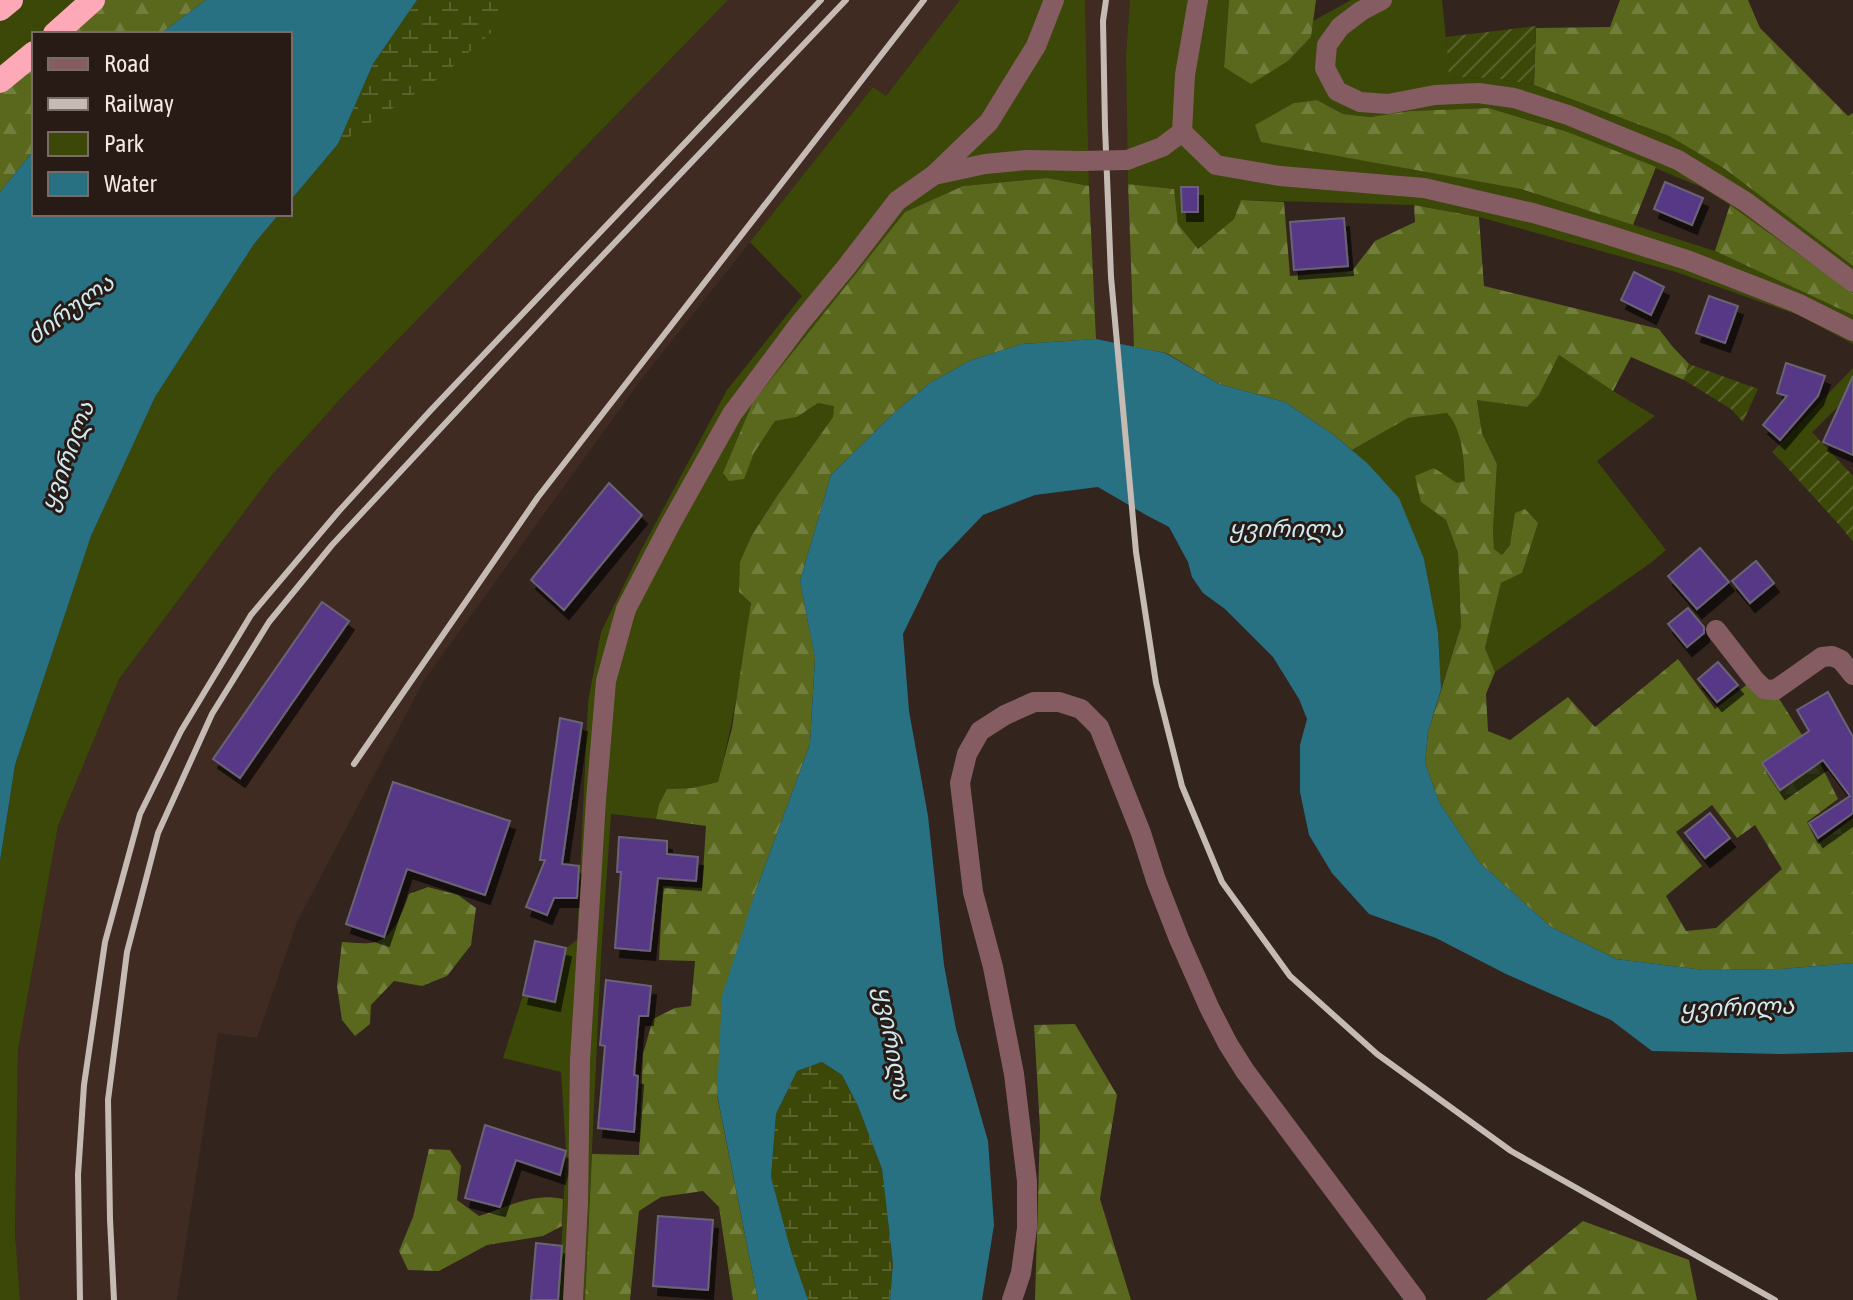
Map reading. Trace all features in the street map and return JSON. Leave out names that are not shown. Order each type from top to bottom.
[{"type":"highway","points":[[0,9],[11,0]]},
{"type":"highway","points":[[57,32],[93,0]]},
{"type":"highway","points":[[0,81],[32,55]]},
{"type":"street","points":[[573,1300],[580,1060],[596,800],[606,681],[626,609],[732,414],[897,201],[934,175],[989,122],[1036,46],[1054,0]]},
{"type":"street","points":[[1198,0],[1185,75],[1182,132],[1216,165],[1280,176],[1424,188],[1533,213],[1687,260],[1797,303],[1853,331]]},
{"type":"street","points":[[1382,0],[1340,27],[1327,45],[1325,68],[1337,91],[1360,102],[1388,104],[1435,95],[1478,93],[1514,98],[1568,115],[1678,160],[1746,202],[1853,282]]},
{"type":"street","points":[[934,175],[999,162],[1127,160],[1162,147],[1182,132]]},
{"type":"street","points":[[1716,630],[1764,689],[1775,690],[1822,657],[1832,656],[1841,660],[1853,675]]},
{"type":"street","points":[[1012,1300],[1021,1273],[1027,1228],[1027,1181],[1014,1074],[993,967],[973,892],[960,783],[967,754],[980,731],[1034,702],[1059,702],[1081,709],[1099,727],[1179,939],[1228,1044],[1416,1300]]},
{"type":"shaded area","points":[[728,0],[960,0],[886,96],[873,87],[640,381],[423,682],[297,922],[257,1038],[218,1033],[177,1300],[20,1300],[15,1234],[18,1050],[58,826],[119,679],[272,475],[343,396]]},
{"type":"shaded area","points":[[1085,0],[1130,0],[1126,55],[1134,347],[1096,339]]},
{"type":"green space","points":[[0,0],[99,0],[63,32],[32,32],[32,60],[0,89]]},
{"type":"green space","points":[[99,0],[206,0],[163,32],[63,32]]},
{"type":"green space","points":[[417,0],[728,0],[343,396],[272,475],[119,679],[58,826],[18,1050],[15,1234],[20,1300],[0,1300],[0,861],[15,765],[91,536],[155,397],[254,244],[277,216],[292,216],[292,199],[338,144]]},
{"type":"green space","points":[[417,0],[528,0],[442,76],[338,144],[373,64]]},
{"type":"green space","points":[[960,0],[1085,0],[1089,186],[1047,178],[963,186],[905,212],[794,351],[743,479],[754,453],[775,421],[797,417],[818,403],[834,405],[833,417],[752,535],[739,592],[751,602],[748,625],[718,782],[692,788],[667,789],[656,819],[611,814],[585,1300],[559,1300],[566,1151],[561,1072],[503,1058],[523,995],[555,1001],[566,948],[577,940],[588,702],[601,632],[727,390],[802,296],[750,242],[873,87],[886,96]]},
{"type":"green space","points":[[1130,0],[1229,0],[1224,66],[1251,83],[1288,61],[1311,37],[1313,21],[1351,0],[1442,0],[1450,77],[1494,78],[1534,85],[1669,136],[1725,169],[1853,266],[1853,293],[1701,187],[1568,132],[1490,108],[1410,111],[1370,117],[1343,114],[1317,100],[1294,103],[1521,189],[1715,251],[1853,315],[1853,344],[1798,315],[1676,272],[1479,217],[1414,205],[1241,200],[1234,219],[1198,249],[1178,224],[1174,189],[1128,184],[1126,55]]},
{"type":"green space","points":[[1229,0],[1316,0],[1311,37],[1288,61],[1251,84],[1224,67]]},
{"type":"green space","points":[[1620,0],[1748,0],[1760,28],[1848,116],[1853,113],[1853,266],[1725,169],[1669,136],[1534,85],[1536,28],[1610,27]]},
{"type":"green space","points":[[1536,26],[1534,85],[1494,78],[1449,77],[1446,37]]},
{"type":"green space","points":[[32,60],[32,152],[0,192],[0,89]]},
{"type":"green space","points":[[1317,100],[1343,114],[1370,117],[1410,111],[1489,108],[1568,132],[1656,167],[1633,225],[1521,189],[1261,142],[1255,125],[1294,103]]},
{"type":"green space","points":[[1047,178],[1089,186],[1096,339],[1022,344],[969,361],[930,383],[895,412],[831,475],[800,581],[815,657],[810,744],[755,893],[717,1095],[758,1300],[733,1300],[719,1207],[703,1191],[661,1197],[639,1211],[630,1300],[585,1300],[592,1154],[639,1155],[643,1054],[653,1019],[675,1008],[691,1006],[695,961],[659,960],[663,886],[702,888],[706,826],[656,819],[659,804],[667,789],[692,788],[718,782],[732,728],[751,603],[739,592],[740,562],[752,535],[775,499],[833,417],[834,406],[818,403],[797,417],[775,421],[754,453],[744,479],[729,481],[723,473],[753,402],[905,212],[963,186]]},
{"type":"green space","points":[[1128,184],[1174,189],[1178,224],[1198,249],[1234,219],[1241,200],[1284,202],[1290,276],[1352,271],[1375,241],[1415,222],[1414,205],[1479,217],[1484,286],[1659,329],[1689,364],[1684,380],[1631,357],[1613,391],[1559,355],[1539,395],[1527,407],[1477,400],[1482,433],[1497,464],[1494,549],[1502,555],[1510,545],[1515,513],[1525,509],[1538,523],[1522,573],[1501,583],[1485,648],[1495,672],[1486,694],[1488,731],[1510,740],[1568,697],[1595,727],[1678,659],[1715,709],[1749,683],[1778,697],[1821,765],[1838,799],[1807,822],[1818,844],[1853,818],[1853,963],[1781,969],[1703,970],[1616,959],[1551,927],[1479,862],[1439,802],[1425,763],[1428,732],[1461,626],[1458,553],[1446,520],[1421,502],[1415,476],[1434,468],[1457,483],[1465,481],[1461,445],[1456,427],[1447,413],[1408,418],[1352,450],[1285,402],[1219,384],[1166,353],[1134,347]],"holes":[[[1712,805],[1737,838],[1755,825],[1782,869],[1716,928],[1686,931],[1666,896],[1702,866],[1676,832]]]},
{"type":"green space","points":[[1730,205],[1853,293],[1853,315],[1715,251]]},
{"type":"green space","points":[[1559,355],[1655,416],[1597,461],[1666,550],[1495,672],[1485,648],[1501,583],[1522,573],[1510,545],[1502,556],[1494,549],[1497,464],[1482,433],[1477,399],[1527,407],[1539,395]]},
{"type":"green space","points":[[1689,364],[1758,389],[1743,422],[1731,409],[1684,380]]},
{"type":"green space","points":[[1853,368],[1853,392],[1782,462],[1772,452]]},
{"type":"green space","points":[[1447,413],[1459,436],[1466,481],[1457,484],[1434,468],[1421,502],[1446,520],[1458,553],[1461,626],[1441,689],[1438,632],[1424,559],[1352,450],[1408,418]]},
{"type":"green space","points":[[1812,432],[1853,476],[1853,542],[1782,462]]},
{"type":"green space","points":[[428,887],[458,895],[476,908],[471,945],[447,976],[422,986],[394,981],[371,1005],[370,1024],[355,1036],[342,1020],[337,986],[342,942],[369,943],[384,938],[395,925],[409,894]]},
{"type":"green space","points":[[1075,1024],[1117,1095],[1100,1199],[1131,1300],[1035,1300],[1040,1129],[1034,1025]]},
{"type":"green space","points":[[822,1062],[842,1075],[858,1106],[882,1169],[893,1264],[890,1300],[808,1300],[791,1251],[771,1177],[776,1114],[797,1071]]},
{"type":"green space","points":[[429,1149],[450,1150],[461,1166],[457,1200],[479,1216],[521,1202],[552,1197],[563,1199],[562,1226],[543,1236],[487,1245],[439,1271],[408,1270],[399,1251],[413,1217]]},
{"type":"green space","points":[[1583,1221],[1689,1260],[1697,1300],[1486,1300]]},
{"type":"water","points":[[206,0],[417,0],[373,64],[338,144],[292,199],[292,32],[163,32]]},
{"type":"water","name":"ყვირილა","points":[[32,152],[32,216],[277,216],[254,244],[155,397],[91,536],[15,765],[0,861],[0,192]]},
{"type":"water","name":"ყვირილა","points":[[1096,339],[1165,353],[1219,384],[1285,402],[1335,436],[1367,463],[1399,498],[1424,559],[1438,632],[1441,689],[1428,732],[1425,763],[1439,802],[1479,862],[1551,927],[1616,959],[1703,970],[1781,969],[1853,963],[1853,1052],[1652,1051],[1611,1020],[1506,974],[1436,938],[1369,914],[1332,873],[1309,835],[1300,792],[1300,745],[1307,719],[1299,699],[1273,657],[1225,609],[1203,593],[1192,577],[1188,562],[1169,527],[1098,487],[1035,495],[983,515],[938,562],[903,634],[909,711],[928,816],[944,965],[956,1029],[988,1141],[994,1225],[982,1300],[890,1300],[893,1264],[882,1169],[858,1106],[842,1075],[822,1062],[797,1071],[776,1114],[771,1177],[808,1300],[758,1300],[717,1094],[722,996],[755,893],[810,744],[815,658],[800,581],[831,475],[895,412],[930,383],[969,361],[1022,344]]},
{"type":"building","points":[[1665,182],[1703,198],[1692,225],[1654,209]]},
{"type":"building","points":[[1181,187],[1198,187],[1198,212],[1182,212]]},
{"type":"building","points":[[1344,218],[1348,266],[1294,270],[1290,222]]},
{"type":"building","points":[[1634,272],[1664,287],[1651,315],[1621,300]]},
{"type":"building","points":[[1709,296],[1738,306],[1725,343],[1696,333]]},
{"type":"building","points":[[1786,363],[1825,376],[1818,396],[1780,440],[1763,425],[1787,396],[1777,393]]},
{"type":"building","points":[[1853,376],[1853,455],[1823,442]]},
{"type":"building","points":[[609,483],[642,515],[564,610],[531,580]]},
{"type":"building","points":[[1700,548],[1729,582],[1697,609],[1668,576]]},
{"type":"building","points":[[1756,561],[1774,583],[1750,603],[1732,581]]},
{"type":"building","points":[[322,602],[349,621],[240,778],[213,759]]},
{"type":"building","points":[[1688,608],[1704,627],[1704,633],[1687,647],[1668,624]]},
{"type":"building","points":[[1718,662],[1738,685],[1717,702],[1698,679]]},
{"type":"building","points":[[1828,692],[1853,737],[1853,813],[1818,838],[1809,823],[1850,796],[1823,760],[1780,790],[1762,763],[1809,731],[1797,710]]},
{"type":"building","points":[[560,718],[582,723],[562,864],[579,866],[577,898],[554,898],[547,915],[526,907],[545,860],[540,860]]},
{"type":"building","points":[[393,782],[510,821],[485,895],[407,869],[384,937],[346,924]]},
{"type":"building","points":[[1710,813],[1730,838],[1705,858],[1685,833]]},
{"type":"building","points":[[619,837],[667,841],[667,854],[698,857],[696,881],[658,878],[650,951],[615,948],[621,872],[617,872]]},
{"type":"building","points":[[535,941],[566,948],[555,1002],[523,995]]},
{"type":"building","points":[[606,980],[651,986],[648,1016],[639,1016],[634,1075],[638,1076],[634,1132],[598,1128],[605,1046],[600,1045]]},
{"type":"building","points":[[485,1125],[566,1151],[560,1175],[516,1160],[500,1207],[465,1198]]},
{"type":"building","points":[[658,1216],[713,1220],[708,1290],[653,1286]]},
{"type":"building","points":[[536,1243],[562,1246],[558,1300],[531,1300]]},
{"type":"railway","points":[[80,1300],[78,1175],[84,1085],[105,942],[140,814],[181,731],[251,615],[339,511],[821,0]]},
{"type":"railway","points":[[114,1300],[108,1100],[127,952],[158,833],[212,714],[269,622],[332,545],[846,0]]},
{"type":"railway","points":[[354,764],[538,497],[924,0]]},
{"type":"railway","points":[[1106,0],[1103,21],[1111,277],[1136,552],[1156,683],[1182,786],[1222,882],[1290,976],[1377,1054],[1511,1151],[1775,1300]]},
{"type":"water label","name":"ძირულა","points":[[70,309]]}]
